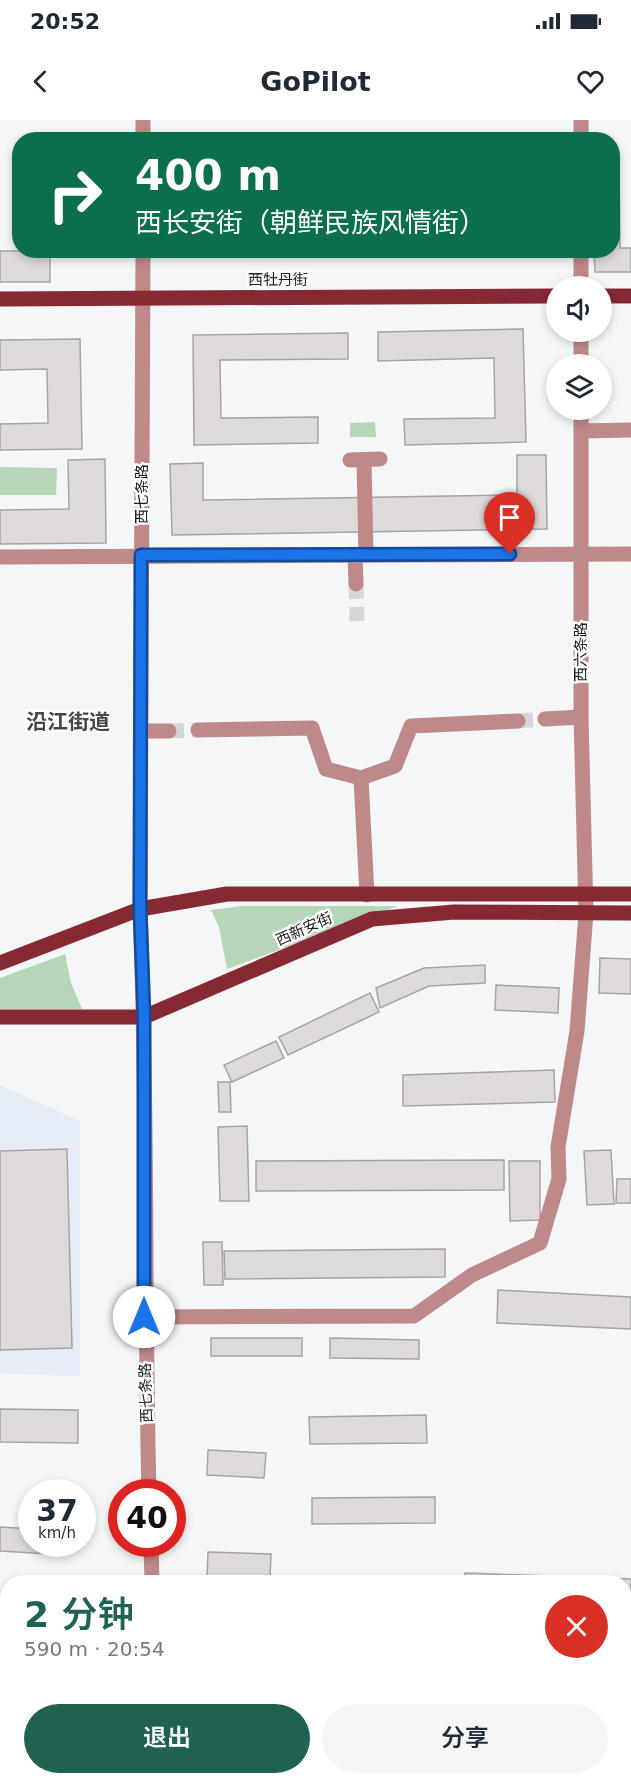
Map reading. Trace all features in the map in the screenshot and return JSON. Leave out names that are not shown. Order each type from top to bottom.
[{"type":"main road","name":"西牡丹街","points":[[0,299],[546,296]]},
{"type":"main road","points":[[612,296],[631,296]]},
{"type":"main road","name":"西新安街","points":[[0,963],[140,909],[227,894],[631,894]]},
{"type":"main road","name":"西新安街","points":[[0,1017],[144,1017],[372,919],[454,912],[631,913]]},
{"type":"street","name":"西七条路","points":[[143,258],[140,909],[144,1017],[144,1317],[149,1479]]},
{"type":"street","points":[[581,258],[581,276]]},
{"type":"street","name":"西六条路","points":[[144,1317],[414,1316],[472,1275],[540,1243],[559,1179],[558,1147],[577,1031],[586,912],[581,717],[581,420]]},
{"type":"street","points":[[581,431],[631,430]]},
{"type":"street","points":[[356,584],[361,555],[357,460],[380,459]]},
{"type":"street","points":[[0,557],[631,554]]},
{"type":"street","points":[[545,719],[581,717]]},
{"type":"street","points":[[198,730],[312,728],[326,769],[362,778],[395,766],[411,726],[518,721]]},
{"type":"street","points":[[141,731],[169,730]]},
{"type":"street","points":[[362,778],[367,895]]},
{"type":"street","points":[[151,1557],[152,1575]]},
{"type":"shaded area","points":[[0,1085],[80,1121],[80,1376],[0,1374]]},
{"type":"green space","points":[[375,422],[376,437],[350,437],[350,423]]},
{"type":"green space","points":[[0,467],[57,468],[56,495],[0,495]]},
{"type":"green space","points":[[242,906],[398,906],[227,969],[219,927],[211,910]]},
{"type":"green space","points":[[65,954],[71,983],[82,1009],[0,1009],[0,978]]},
{"type":"building","points":[[620,248],[631,248],[631,272],[595,272],[594,258],[620,258]]},
{"type":"building","points":[[0,251],[12,251],[12,258],[50,258],[50,282],[0,282]]},
{"type":"building","points":[[523,329],[526,442],[405,445],[404,419],[495,418],[494,358],[378,361],[378,332]]},
{"type":"building","points":[[348,333],[348,359],[220,360],[221,418],[318,417],[318,443],[194,445],[193,335]]},
{"type":"building","points":[[80,339],[82,449],[0,450],[0,424],[48,423],[47,369],[0,370],[0,340]]},
{"type":"building","points":[[517,455],[546,455],[547,529],[172,535],[170,464],[203,463],[203,500],[517,495]]},
{"type":"building","points":[[105,459],[106,543],[0,544],[0,510],[69,509],[68,460]]},
{"type":"building","points":[[600,958],[631,959],[631,994],[599,993]]},
{"type":"building","points":[[485,965],[485,983],[429,986],[380,1008],[376,988],[424,968]]},
{"type":"building","points":[[496,985],[559,988],[558,1013],[495,1010]]},
{"type":"building","points":[[370,993],[379,1012],[288,1055],[279,1037]]},
{"type":"building","points":[[276,1041],[284,1058],[232,1082],[224,1065]]},
{"type":"building","points":[[554,1070],[555,1102],[403,1106],[403,1075]]},
{"type":"building","points":[[218,1082],[230,1082],[231,1112],[219,1112]]},
{"type":"building","points":[[247,1126],[249,1201],[220,1201],[218,1127]]},
{"type":"building","points":[[67,1149],[72,1348],[0,1350],[0,1151]]},
{"type":"building","points":[[611,1150],[614,1204],[587,1205],[584,1151]]},
{"type":"building","points":[[504,1160],[504,1190],[256,1191],[256,1161]]},
{"type":"building","points":[[509,1161],[540,1161],[540,1220],[510,1221]]},
{"type":"building","points":[[617,1179],[631,1179],[631,1203],[616,1203]]},
{"type":"building","points":[[203,1242],[222,1242],[223,1285],[204,1285]]},
{"type":"building","points":[[445,1249],[445,1277],[225,1279],[224,1251]]},
{"type":"building","points":[[498,1290],[631,1297],[631,1329],[497,1323]]},
{"type":"building","points":[[211,1338],[302,1338],[302,1356],[211,1356]]},
{"type":"building","points":[[330,1338],[419,1340],[419,1359],[330,1358]]},
{"type":"building","points":[[0,1409],[78,1410],[78,1443],[0,1442]]},
{"type":"building","points":[[426,1415],[427,1443],[310,1444],[309,1417]]},
{"type":"building","points":[[208,1450],[266,1453],[264,1478],[207,1475]]},
{"type":"building","points":[[435,1497],[435,1523],[312,1524],[312,1498]]},
{"type":"building","points":[[0,1527],[18,1528],[18,1552],[0,1551]]},
{"type":"building","points":[[208,1552],[271,1554],[270,1575],[207,1575]]},
{"type":"building","points":[[465,1573],[520,1575],[465,1575]]},
{"type":"tunnel","points":[[356,584],[357,621]]},
{"type":"tunnel","points":[[518,721],[545,719]]},
{"type":"tunnel","points":[[169,731],[198,730]]},
{"type":"district","name":"沿江街道","points":[[68,722]]},
{"type":"route","points":[[144,1317],[144,1017],[140,909],[141,555],[510,554]]}]
